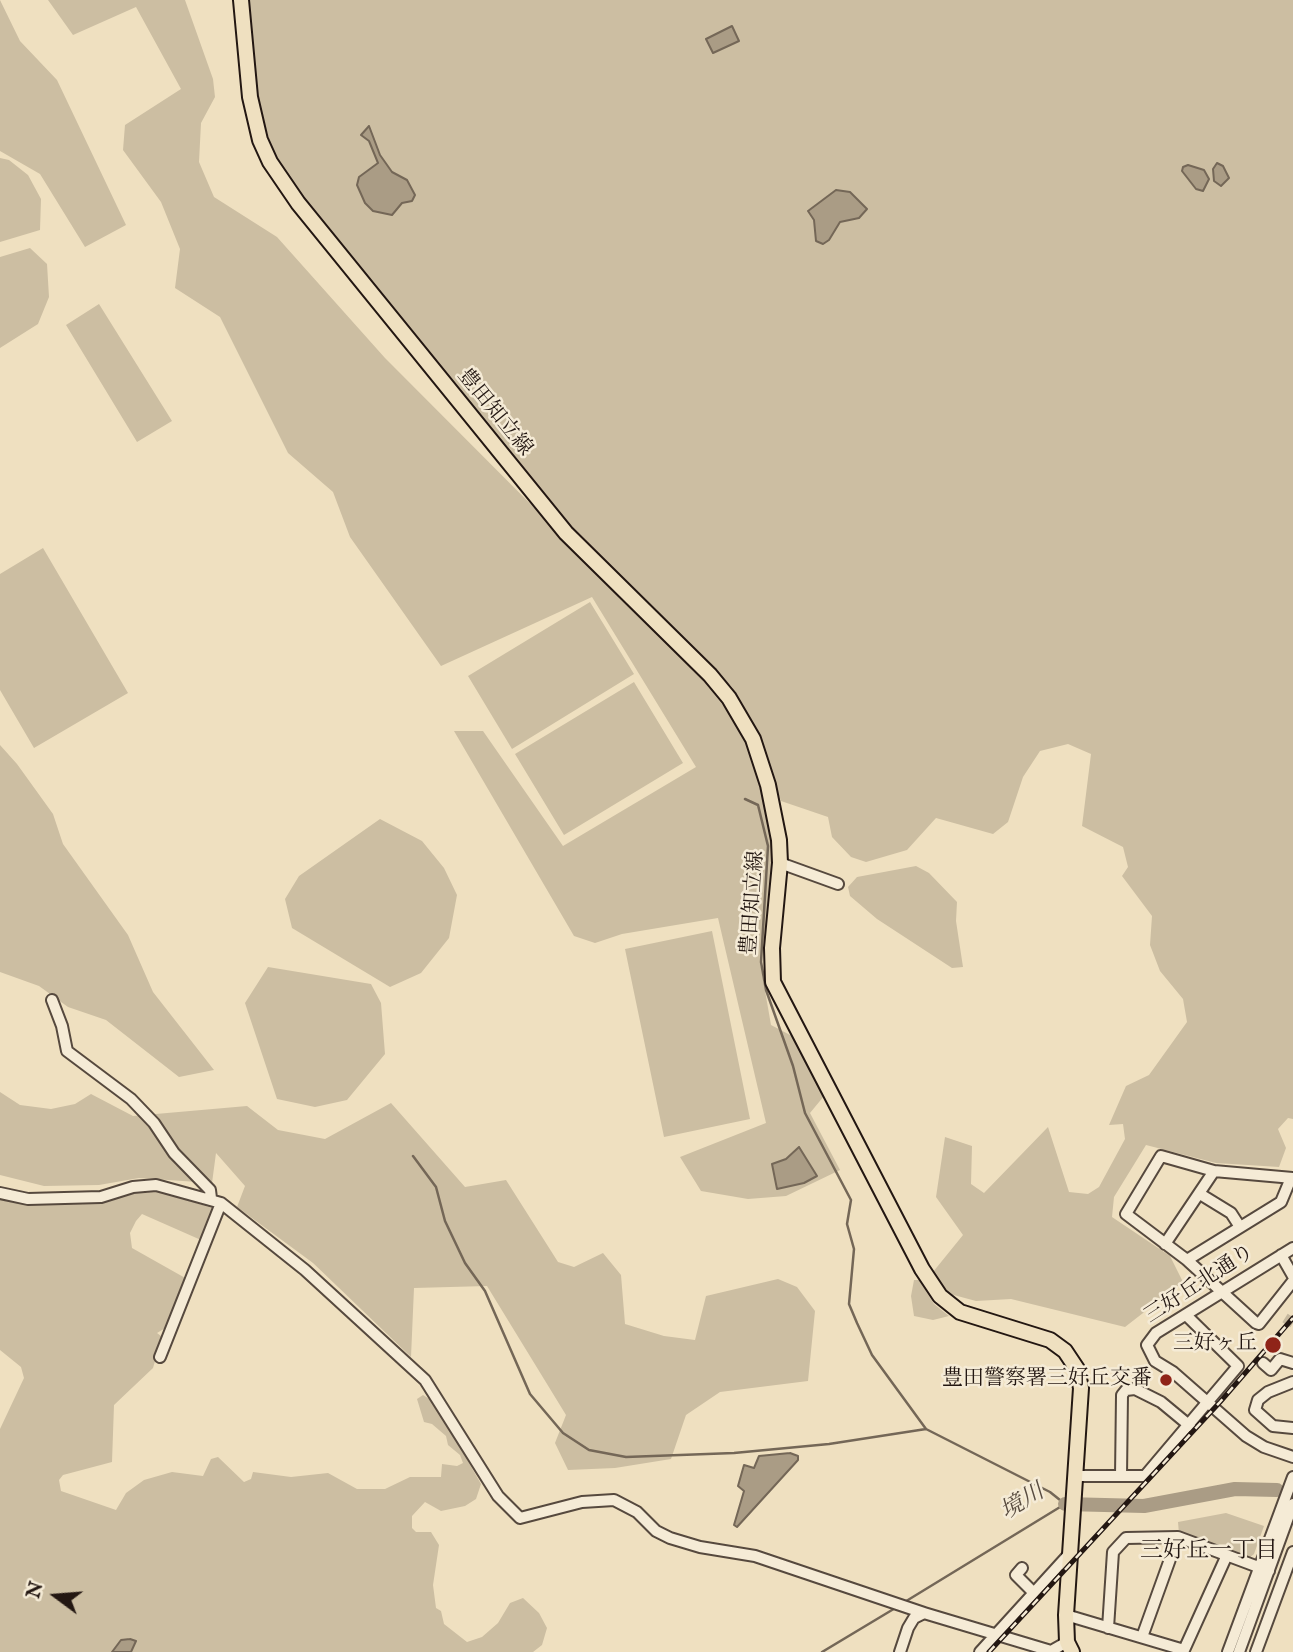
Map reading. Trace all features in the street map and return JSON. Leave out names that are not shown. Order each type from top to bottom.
[{"type":"main road","name":"豊田知立線","points":[[241,0],[250,97],[260,140],[270,162],[298,203],[566,533],[710,675],[729,698],[753,739],[777,823],[780,863],[771,967],[780,997],[910,1249],[933,1287],[947,1303],[971,1317],[1057,1344],[1077,1369],[1082,1388],[1066,1615],[1069,1647]]},
{"type":"street","points":[[780,863],[838,884]]},
{"type":"street","points":[[52,1000],[62,1026],[66,1051],[131,1099],[154,1123],[174,1153],[210,1190],[216,1201],[160,1357]]},
{"type":"street","points":[[1187,1260],[1281,1202],[1292,1178],[1214,1171],[1164,1156],[1158,1158],[1126,1214],[1187,1260],[1259,1324],[1293,1278],[1282,1255]]},
{"type":"street","points":[[1165,1244],[1214,1171]]},
{"type":"street","points":[[0,1193],[28,1199],[101,1197],[134,1187],[156,1185],[216,1201],[305,1270],[425,1380],[498,1496],[520,1518],[582,1502],[614,1500],[637,1511],[656,1531],[670,1538],[700,1547],[755,1556],[923,1613],[1051,1651],[1069,1647]]},
{"type":"street","points":[[1200,1194],[1231,1213],[1240,1227]]},
{"type":"street","name":"三好丘北通り","points":[[1293,1248],[1153,1336],[1147,1349],[1155,1361],[1173,1371],[1255,1441],[1293,1457]]},
{"type":"street","points":[[1075,1482],[1145,1476],[1238,1366],[1186,1315]]},
{"type":"street","points":[[1263,1363],[1271,1370],[1280,1359],[1293,1363]]},
{"type":"street","points":[[1293,1382],[1268,1392],[1258,1400],[1255,1410],[1273,1426],[1293,1428]]},
{"type":"street","points":[[1121,1476],[1122,1395],[1126,1390],[1135,1389],[1161,1402],[1190,1426]]},
{"type":"street","points":[[1240,1652],[1293,1477]]},
{"type":"street","points":[[1228,1652],[1293,1504]]},
{"type":"street","points":[[1108,1628],[1115,1547],[1126,1538],[1178,1538],[1264,1569]]},
{"type":"street","points":[[1142,1637],[1178,1538]]},
{"type":"street","points":[[980,1652],[1071,1552]]},
{"type":"street","points":[[1256,1652],[1293,1552]]},
{"type":"street","points":[[1066,1615],[1186,1650],[1227,1555]]},
{"type":"street","points":[[1022,1568],[1016,1575],[1033,1592]]},
{"type":"street","points":[[900,1652],[914,1618],[923,1613]]},
{"type":"shaded area","points":[[0,0],[20,41],[57,80],[126,225],[85,247],[40,174],[0,151]]},
{"type":"shaded area","points":[[48,0],[185,0],[213,79],[215,97],[201,123],[199,162],[214,197],[277,237],[385,358],[689,663],[742,729],[756,768],[773,840],[772,889],[760,962],[771,1025],[792,1036],[824,1096],[810,1113],[840,1170],[786,1196],[748,1199],[701,1191],[680,1157],[766,1123],[718,918],[622,934],[595,943],[574,936],[454,731],[483,731],[563,846],[696,767],[592,597],[441,666],[350,537],[333,492],[288,453],[220,317],[175,288],[180,249],[161,202],[123,150],[125,125],[181,89],[136,7],[73,35]]},
{"type":"shaded area","points":[[247,0],[1293,0],[1293,1119],[1288,1118],[1278,1129],[1286,1148],[1279,1167],[1216,1163],[1146,1145],[1114,1197],[1112,1217],[1170,1256],[1183,1282],[1125,1327],[1011,1299],[976,1301],[950,1294],[933,1272],[963,1235],[936,1197],[945,1137],[972,1146],[971,1184],[984,1193],[1048,1127],[1069,1192],[1088,1194],[1099,1187],[1125,1139],[1123,1124],[1109,1125],[1126,1086],[1149,1075],[1187,1022],[1183,999],[1160,971],[1150,945],[1152,916],[1122,876],[1128,867],[1123,847],[1082,826],[1091,754],[1068,744],[1040,751],[1023,777],[1008,822],[993,834],[936,818],[907,850],[866,862],[851,857],[832,837],[828,817],[781,801],[755,730],[732,687],[575,535],[315,216],[274,157],[257,96]]},
{"type":"shaded area","points":[[732,26],[739,41],[713,53],[706,39]]},
{"type":"shaded area","points":[[369,126],[380,155],[392,172],[407,180],[415,195],[412,201],[402,203],[392,215],[373,211],[365,203],[357,185],[359,177],[378,163],[369,141],[361,135]]},
{"type":"shaded area","points":[[0,158],[9,160],[28,175],[41,199],[40,230],[0,242]]},
{"type":"shaded area","points":[[1217,163],[1223,166],[1229,178],[1221,186],[1214,181],[1213,169]]},
{"type":"shaded area","points":[[1188,165],[1204,170],[1209,179],[1203,191],[1196,189],[1182,171],[1183,167]]},
{"type":"shaded area","points":[[836,190],[850,192],[867,209],[859,218],[840,222],[829,240],[823,244],[816,241],[814,220],[808,211]]},
{"type":"shaded area","points":[[30,248],[47,264],[49,297],[38,324],[0,348],[0,257]]},
{"type":"shaded area","points":[[99,304],[172,421],[137,442],[66,325]]},
{"type":"shaded area","points":[[43,548],[128,693],[34,748],[0,690],[0,574]]},
{"type":"shaded area","points":[[590,602],[634,674],[512,749],[468,676]]},
{"type":"shaded area","points":[[634,682],[683,763],[564,835],[515,754]]},
{"type":"shaded area","points":[[0,745],[53,814],[63,844],[128,935],[153,992],[214,1070],[179,1077],[106,1020],[68,1007],[39,986],[0,972]]},
{"type":"shaded area","points":[[380,819],[422,841],[444,868],[457,895],[449,938],[421,973],[390,987],[292,928],[285,899],[299,876]]},
{"type":"shaded area","points":[[916,866],[929,873],[957,902],[956,921],[963,967],[952,968],[877,919],[850,896],[848,887],[857,877]]},
{"type":"shaded area","points":[[712,931],[750,1119],[664,1137],[625,949]]},
{"type":"shaded area","points":[[268,967],[371,984],[381,1003],[385,1054],[347,1100],[315,1107],[277,1099],[245,1003]]},
{"type":"shaded area","points":[[0,1092],[20,1105],[51,1109],[75,1104],[91,1094],[133,1116],[247,1106],[278,1130],[325,1139],[391,1103],[465,1187],[506,1180],[558,1262],[574,1267],[603,1253],[621,1275],[625,1324],[664,1336],[695,1340],[706,1296],[778,1279],[797,1287],[815,1311],[808,1381],[720,1392],[686,1415],[671,1459],[615,1468],[568,1470],[555,1443],[566,1415],[487,1286],[414,1288],[411,1357],[313,1263],[237,1207],[245,1186],[216,1153],[212,1183],[139,1178],[99,1185],[44,1186],[0,1175]]},
{"type":"shaded area","points":[[799,1147],[817,1176],[804,1183],[777,1189],[772,1164],[786,1159]]},
{"type":"shaded area","points":[[149,1191],[165,1193],[215,1209],[201,1240],[142,1214],[136,1221],[130,1233],[132,1248],[187,1279],[167,1327],[157,1333],[161,1336],[161,1341],[153,1368],[114,1405],[112,1462],[63,1475],[59,1480],[61,1491],[116,1510],[126,1493],[144,1480],[172,1472],[203,1476],[211,1459],[218,1457],[244,1482],[251,1479],[253,1472],[291,1477],[328,1473],[357,1489],[385,1489],[410,1477],[441,1477],[442,1464],[457,1466],[463,1463],[460,1455],[448,1445],[446,1436],[432,1424],[424,1422],[417,1399],[423,1395],[434,1402],[481,1484],[476,1499],[465,1506],[441,1511],[425,1502],[412,1516],[412,1528],[416,1532],[431,1532],[439,1545],[433,1585],[436,1608],[441,1611],[444,1624],[467,1642],[482,1637],[498,1623],[510,1603],[523,1598],[539,1613],[547,1628],[542,1645],[533,1652],[0,1652],[0,1429],[24,1378],[21,1367],[0,1350],[0,1197],[31,1203]]},
{"type":"shaded area","points":[[914,1280],[919,1280],[934,1304],[949,1316],[933,1320],[914,1316],[911,1296]]},
{"type":"shaded area","points":[[790,1453],[798,1456],[798,1460],[737,1527],[734,1525],[744,1491],[738,1486],[744,1465],[754,1468],[759,1456]]},
{"type":"shaded area","points":[[1226,1513],[1264,1526],[1254,1554],[1248,1559],[1179,1534],[1178,1522]]},
{"type":"shaded area","points":[[121,1640],[136,1641],[131,1652],[112,1652]]},
{"type":"waterway","points":[[745,799],[758,805],[768,846],[761,962],[766,990],[793,1066],[805,1113],[851,1200],[847,1224],[854,1249],[849,1304],[857,1323],[872,1355],[926,1429],[1050,1492],[1065,1504],[903,1603]]},
{"type":"waterway","points":[[413,1156],[436,1187],[445,1221],[465,1263],[485,1291],[530,1394],[563,1433],[589,1450],[626,1457],[734,1453],[829,1444],[926,1429]]},
{"type":"waterway","name":"境川","points":[[1065,1504],[1144,1506],[1235,1489],[1277,1490]]},
{"type":"waterway","name":"境川","points":[[822,1652],[897,1607]]},
{"type":"tunnel","points":[[1285,1318],[1293,1323]]},
{"type":"railway","points":[[989,1652],[1220,1402],[1293,1318]]},
{"type":"place","name":"三好ヶ丘","points":[[1273,1345]]},
{"type":"place","name":"豊田警察署三好丘交番","points":[[1166,1380]]},
{"type":"district","name":"三好丘一丁目","points":[[1209,1552]]}]
